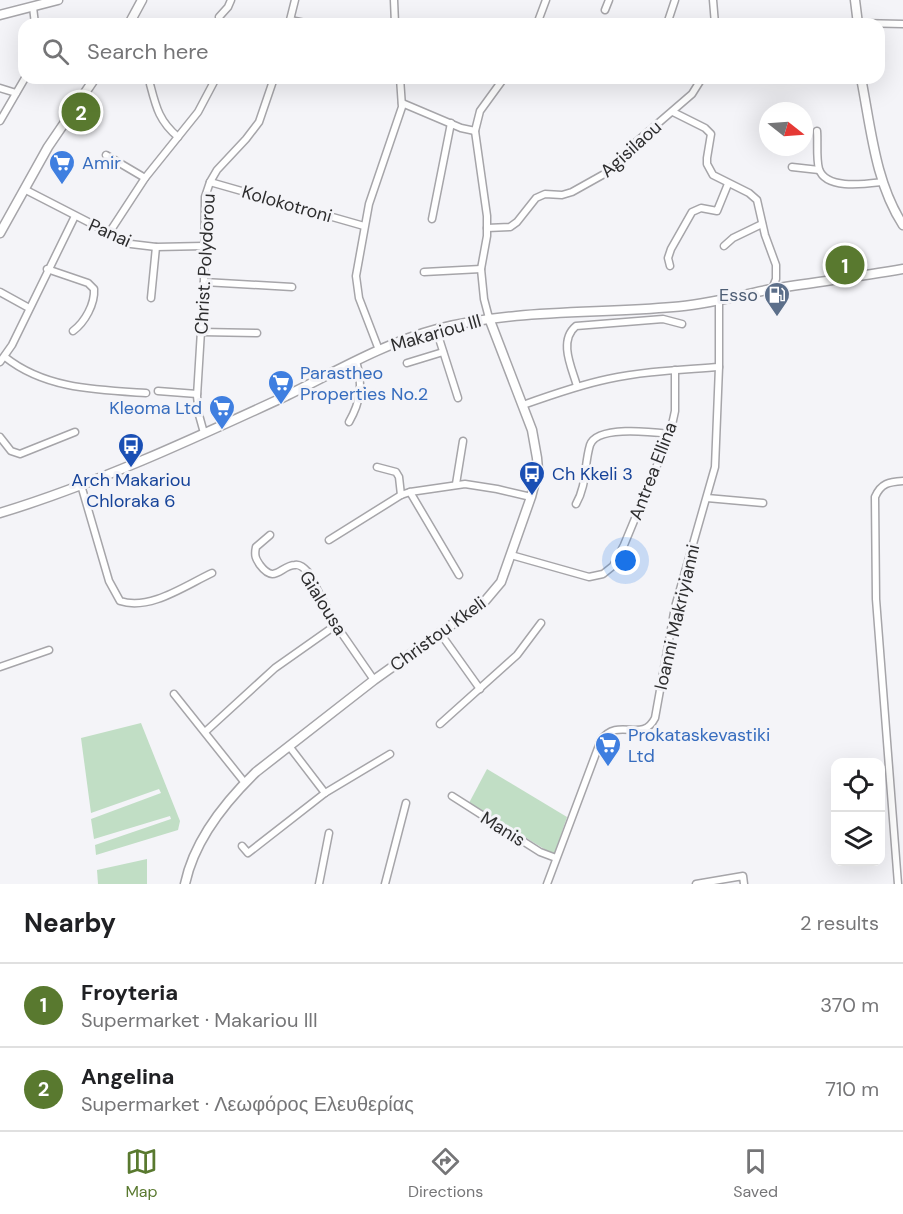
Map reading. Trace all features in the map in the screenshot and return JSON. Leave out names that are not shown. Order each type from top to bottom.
[{"type":"main road","points":[[0,15],[58,0]]},
{"type":"main road","points":[[855,0],[857,18]]},
{"type":"main road","points":[[132,18],[139,2]]},
{"type":"main road","points":[[0,233],[48,147],[91,84]]},
{"type":"main road","points":[[862,84],[882,183],[892,208],[903,225]]},
{"type":"main road","name":"Makariou III","points":[[0,513],[81,484],[204,433],[379,350],[436,329],[489,318],[523,314],[649,309],[719,301],[772,289],[903,269]]},
{"type":"main road","name":"Christou Kkeli","points":[[185,882],[196,855],[214,822],[245,783],[374,680],[492,595],[501,582],[531,497],[538,470],[532,430],[489,318]]},
{"type":"street","points":[[219,17],[231,0]]},
{"type":"street","points":[[291,18],[296,0]]},
{"type":"street","points":[[394,0],[395,18]]},
{"type":"street","points":[[539,18],[546,0]]},
{"type":"street","points":[[605,10],[609,0]]},
{"type":"street","points":[[669,18],[675,0]]},
{"type":"street","points":[[713,0],[714,18]]},
{"type":"street","points":[[33,7],[34,18]]},
{"type":"street","points":[[885,24],[903,24]]},
{"type":"street","points":[[0,121],[21,84]]},
{"type":"street","points":[[150,84],[160,117],[167,128],[178,137]]},
{"type":"street","points":[[109,233],[145,178],[198,112],[213,84]]},
{"type":"street","name":"Christ. Polydorou","points":[[204,433],[197,394],[204,282],[205,197],[217,170],[259,122],[272,84]]},
{"type":"street","points":[[379,350],[357,290],[356,276],[369,204],[402,103],[400,84]]},
{"type":"street","points":[[489,318],[484,299],[481,269],[487,228],[475,131],[480,111],[500,84]]},
{"type":"street","name":"Agisilaou","points":[[487,228],[513,225],[533,200],[540,195],[566,194],[592,182],[614,167],[634,144],[692,94],[698,84]]},
{"type":"street","points":[[0,88],[16,93]]},
{"type":"street","points":[[402,103],[475,131]]},
{"type":"street","points":[[673,112],[709,130],[712,138],[707,164],[713,175],[755,197],[776,265],[777,275],[772,289]]},
{"type":"street","points":[[432,219],[451,123]]},
{"type":"street","points":[[817,131],[819,170]]},
{"type":"street","points":[[106,155],[145,178]]},
{"type":"street","points":[[792,167],[819,170],[830,180],[839,183],[852,185],[882,183]]},
{"type":"street","name":"Kolokotroni","points":[[210,182],[364,226]]},
{"type":"street","points":[[670,267],[668,258],[671,249],[692,212],[701,208],[717,211],[728,184]]},
{"type":"street","name":"Panai","points":[[24,189],[131,244],[156,247],[204,246]]},
{"type":"street","points":[[75,216],[3,359],[39,376],[76,387],[146,393]]},
{"type":"street","points":[[724,246],[733,238],[762,224]]},
{"type":"street","points":[[151,298],[156,247]]},
{"type":"street","points":[[47,269],[88,283],[94,289],[94,297],[86,315],[73,331]]},
{"type":"street","points":[[424,272],[481,269]]},
{"type":"street","points":[[204,282],[292,287]]},
{"type":"street","points":[[0,292],[29,308]]},
{"type":"street","name":"Ioanni Makriyianni","points":[[547,884],[601,740],[609,731],[617,728],[642,730],[651,725],[655,718],[675,607],[707,498],[717,453],[720,367],[719,301]]},
{"type":"street","points":[[577,386],[566,343],[569,333],[576,326],[663,319],[682,324]]},
{"type":"street","points":[[436,329],[458,398]]},
{"type":"street","points":[[201,332],[257,333]]},
{"type":"street","points":[[407,363],[443,352]]},
{"type":"street","points":[[349,422],[360,399],[360,374],[356,361]]},
{"type":"street","points":[[523,405],[577,386],[632,375],[720,367]]},
{"type":"street","name":"Antrea Ellina","points":[[511,555],[589,578],[603,574],[613,566],[670,434],[675,411],[675,370]]},
{"type":"street","points":[[158,392],[197,394]]},
{"type":"street","points":[[576,504],[583,489],[590,444],[593,440],[603,435],[638,431],[670,434]]},
{"type":"street","points":[[0,437],[11,451],[20,454],[75,432]]},
{"type":"street","points":[[456,484],[463,441]]},
{"type":"street","points":[[376,467],[396,472],[401,495]]},
{"type":"street","points":[[898,884],[876,599],[875,497],[882,485],[888,482],[903,481]]},
{"type":"street","points":[[81,484],[109,581],[120,601],[133,604],[170,595],[185,585],[212,573]]},
{"type":"street","points":[[329,540],[401,495],[410,492],[456,484],[497,489],[531,497]]},
{"type":"street","points":[[410,492],[459,575]]},
{"type":"street","points":[[707,498],[763,503]]},
{"type":"street","name":"Gialousa","points":[[270,535],[258,544],[254,552],[255,558],[263,569],[275,574],[293,565],[304,568],[308,572],[336,625],[374,680]]},
{"type":"street","points":[[440,724],[517,655],[541,622]]},
{"type":"street","points":[[205,732],[275,668],[336,625]]},
{"type":"street","points":[[440,633],[480,689]]},
{"type":"street","points":[[0,667],[49,650]]},
{"type":"street","points":[[174,694],[245,783]]},
{"type":"street","points":[[289,746],[325,793]]},
{"type":"street","points":[[242,846],[248,853],[325,793],[390,754]]},
{"type":"street","name":"Manis","points":[[452,796],[540,852],[556,858]]},
{"type":"street","points":[[385,884],[406,803]]},
{"type":"street","points":[[319,884],[329,833]]},
{"type":"street","points":[[696,884],[743,876],[744,884]]},
{"type":"green space","points":[[141,723],[180,821],[178,830],[96,855],[95,845],[171,819],[170,816],[94,839],[91,819],[161,793],[159,789],[91,813],[81,738]]},
{"type":"green space","points":[[487,769],[567,817],[554,855],[469,803]]},
{"type":"green space","points":[[147,859],[147,884],[98,884],[97,870]]},
{"type":"place","name":"Angelina","points":[[81,112]]},
{"type":"place","name":"Amir","points":[[62,186]]},
{"type":"place","name":"Froyteria","points":[[845,265]]},
{"type":"place","name":"Esso","points":[[777,318]]},
{"type":"place","name":"Parastheo Properties No.2","points":[[281,406]]},
{"type":"place","name":"Kleoma Ltd","points":[[222,431]]},
{"type":"place","name":"Arch Makariou Chloraka 6","points":[[131,469]]},
{"type":"place","name":"Ch Kkeli 3","points":[[532,497]]},
{"type":"place","name":"Prokataskevastiki Ltd","points":[[608,768]]}]
